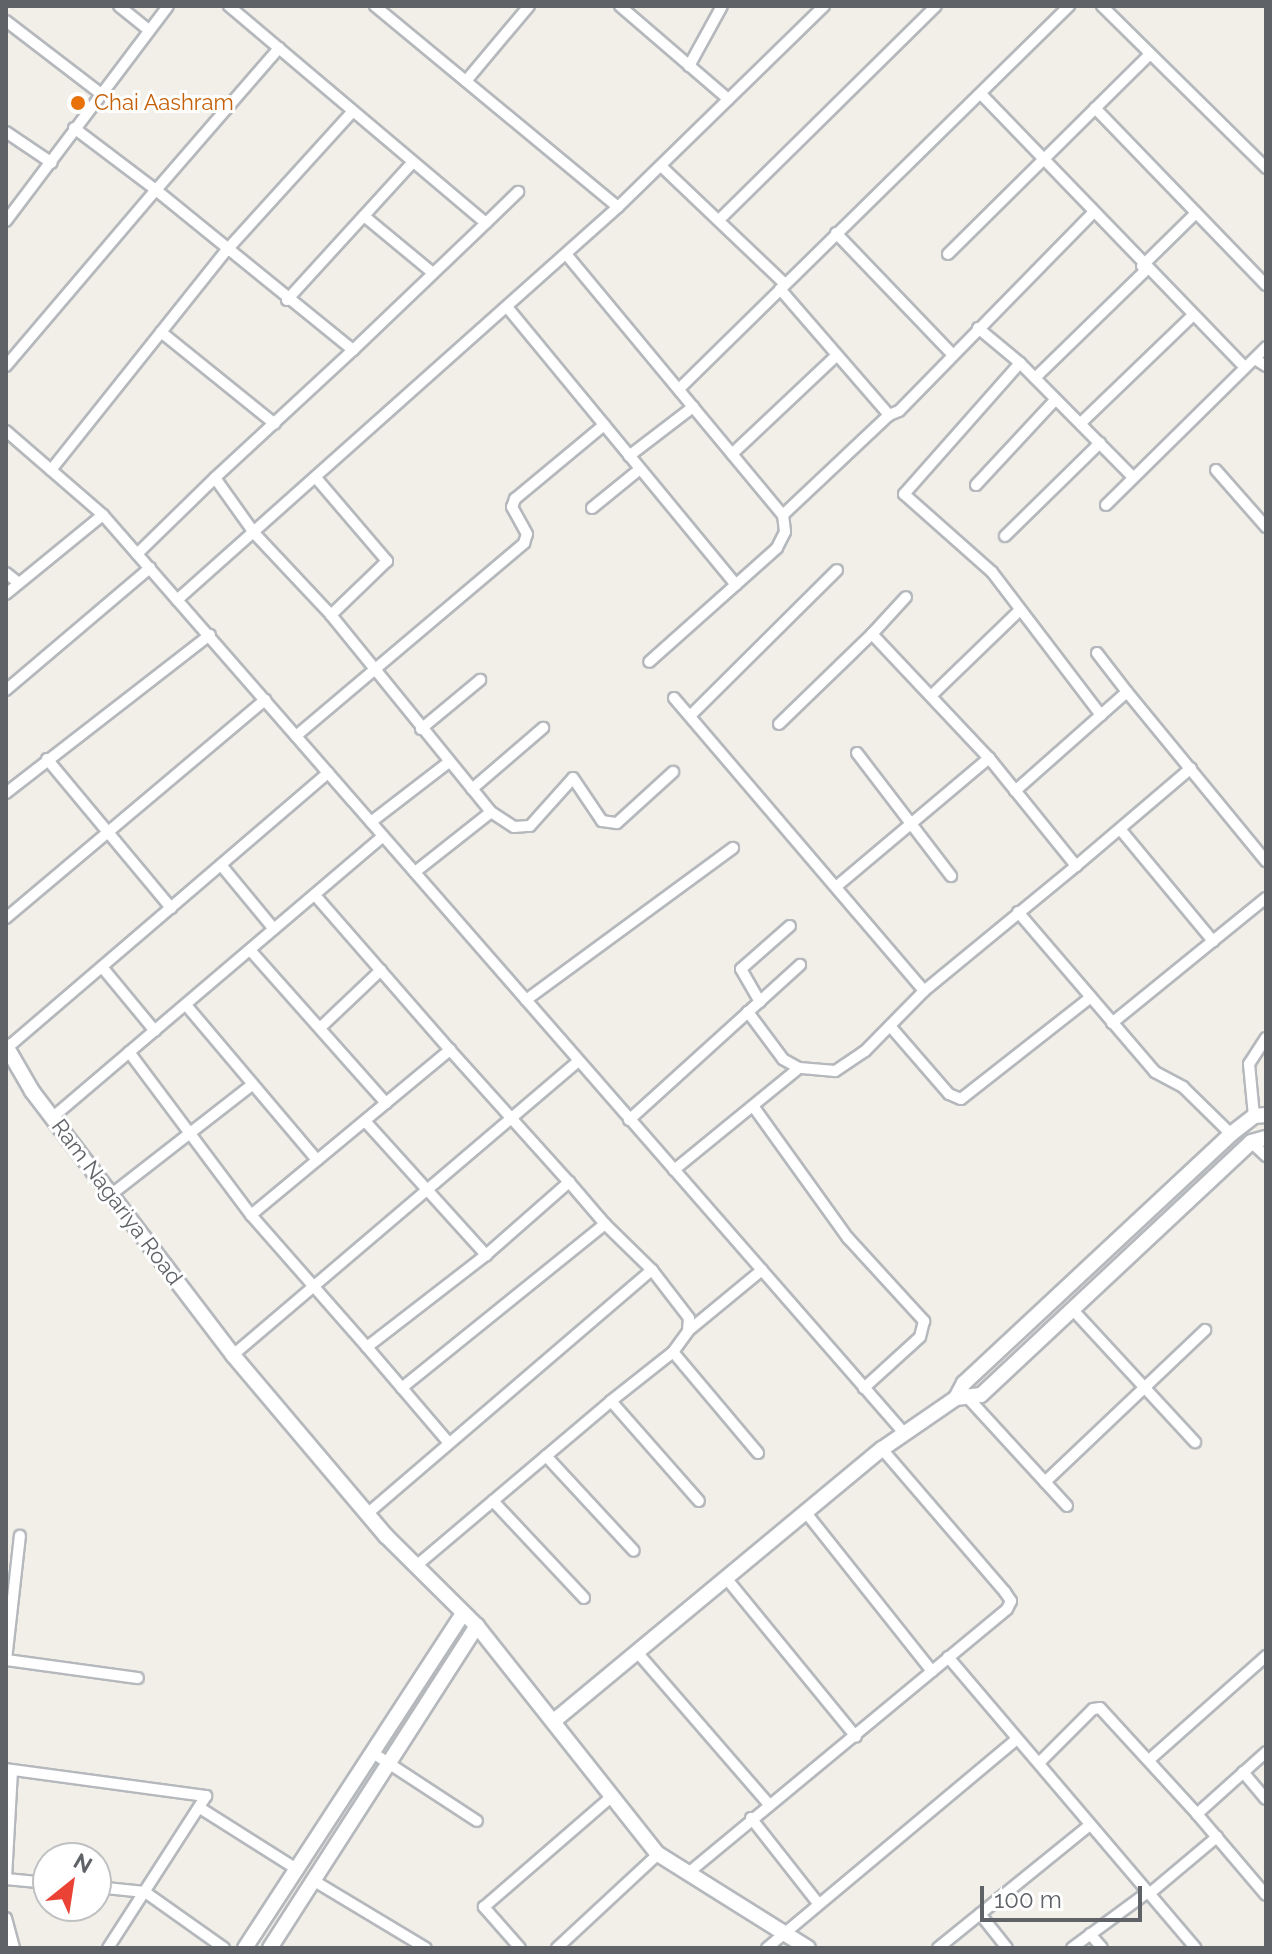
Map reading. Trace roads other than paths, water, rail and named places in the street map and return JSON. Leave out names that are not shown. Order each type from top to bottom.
[{"type":"street","points":[[119,6],[149,30]]},
{"type":"street","points":[[6,221],[168,6]]},
{"type":"street","points":[[229,6],[411,164],[486,223]]},
{"type":"street","points":[[466,81],[529,6]]},
{"type":"street","points":[[620,6],[728,99]]},
{"type":"street","points":[[689,66],[722,6]]},
{"type":"street","points":[[177,600],[317,479],[618,207],[824,6]]},
{"type":"street","points":[[720,219],[936,6]]},
{"type":"street","points":[[1102,6],[1266,168]]},
{"type":"street","points":[[382,8],[618,207]]},
{"type":"street","points":[[679,389],[836,233],[982,95],[1064,8]]},
{"type":"street","points":[[6,21],[100,93]]},
{"type":"street","points":[[6,366],[279,48]]},
{"type":"street","points":[[948,254],[1150,54]]},
{"type":"street","points":[[982,95],[1191,317],[1245,367]]},
{"type":"street","points":[[1095,108],[1266,285]]},
{"type":"street","points":[[51,470],[226,251],[352,112]]},
{"type":"street","points":[[74,128],[156,190],[226,251],[353,350]]},
{"type":"street","points":[[6,132],[52,163]]},
{"type":"street","points":[[287,300],[411,164]]},
{"type":"street","points":[[661,166],[720,219],[783,286],[889,415]]},
{"type":"street","points":[[137,554],[518,192]]},
{"type":"street","points":[[783,515],[889,415],[899,411],[1093,213]]},
{"type":"street","points":[[1035,378],[1196,213]]},
{"type":"street","points":[[364,216],[433,273]]},
{"type":"street","points":[[836,233],[952,354]]},
{"type":"street","points":[[566,254],[783,515],[785,532],[777,548],[649,662]]},
{"type":"street","points":[[507,307],[736,585]]},
{"type":"street","points":[[1081,423],[1191,317]]},
{"type":"street","points":[[978,328],[1020,363],[1132,476]]},
{"type":"street","points":[[161,332],[275,424]]},
{"type":"street","points":[[1106,505],[1266,347]]},
{"type":"street","points":[[732,454],[837,355]]},
{"type":"street","points":[[1255,359],[1266,366]]},
{"type":"street","points":[[1020,363],[904,494],[992,572],[1101,715]]},
{"type":"street","points":[[976,485],[1056,399]]},
{"type":"street","points":[[629,456],[693,407]]},
{"type":"street","points":[[296,736],[524,543],[527,534],[512,507],[515,499],[604,425]]},
{"type":"street","points":[[6,431],[103,515],[904,1433]]},
{"type":"street","points":[[1005,536],[1100,443]]},
{"type":"street","points":[[592,508],[640,469]]},
{"type":"street","points":[[1216,470],[1266,527]]},
{"type":"street","points":[[215,478],[255,534],[331,615],[373,672],[491,812],[514,827],[530,826],[573,778],[602,821],[617,823],[673,772]]},
{"type":"street","points":[[317,479],[387,561],[331,615]]},
{"type":"street","points":[[6,594],[103,515]]},
{"type":"street","points":[[6,690],[150,568]]},
{"type":"street","points":[[690,716],[837,570]]},
{"type":"street","points":[[6,573],[19,583]]},
{"type":"street","points":[[779,724],[906,597]]},
{"type":"street","points":[[932,695],[1019,611]]},
{"type":"street","points":[[872,634],[989,758],[1076,866]]},
{"type":"street","points":[[6,793],[210,635]]},
{"type":"street","points":[[1097,653],[1266,861]]},
{"type":"street","points":[[421,729],[480,680]]},
{"type":"street","points":[[1015,791],[1127,692]]},
{"type":"street","points":[[674,698],[924,991]]},
{"type":"street","points":[[6,918],[265,700]]},
{"type":"street","points":[[472,789],[543,728]]},
{"type":"street","points":[[857,753],[913,822],[951,876]]},
{"type":"street","points":[[837,886],[989,758]]},
{"type":"street","points":[[47,759],[171,908]]},
{"type":"street","points":[[371,822],[449,762]]},
{"type":"street","points":[[748,1012],[783,1059],[799,1068],[835,1071],[865,1051],[924,991],[1191,768]]},
{"type":"street","points":[[7,1047],[328,773]]},
{"type":"street","points":[[415,872],[491,812]]},
{"type":"street","points":[[1120,829],[1213,941]]},
{"type":"street","points":[[53,1117],[383,836]]},
{"type":"street","points":[[526,1000],[733,848]]},
{"type":"street","points":[[221,865],[274,929]]},
{"type":"street","points":[[315,895],[605,1224],[652,1270],[689,1318],[688,1331]]},
{"type":"street","points":[[1112,1023],[1266,898]]},
{"type":"street","points":[[1018,912],[1155,1072],[1183,1087],[1231,1134]]},
{"type":"street","points":[[760,1002],[741,969],[790,926]]},
{"type":"street","points":[[250,950],[386,1103]]},
{"type":"street","points":[[629,1120],[800,965]]},
{"type":"street","points":[[102,967],[155,1031]]},
{"type":"street","points":[[320,1028],[381,970]]},
{"type":"street","points":[[890,1026],[949,1094],[961,1099],[1091,997]]},
{"type":"street","points":[[186,1005],[317,1160]]},
{"type":"street","points":[[1067,1506],[963,1399],[964,1383],[1231,1134],[1260,1116],[1249,1064],[1266,1038]]},
{"type":"street","name":"Ram Nagariya Road","points":[[7,1047],[53,1117],[233,1355],[367,1514],[477,1626],[554,1721],[610,1798],[658,1854],[808,1948]]},
{"type":"street","points":[[251,1215],[450,1050]]},
{"type":"street","points":[[129,1052],[251,1215],[449,1443]]},
{"type":"street","points":[[233,1355],[317,1288],[579,1061]]},
{"type":"street","points":[[674,1170],[799,1068]]},
{"type":"street","points":[[113,1193],[253,1084]]},
{"type":"street","points":[[753,1106],[848,1238],[924,1321],[920,1337],[864,1388]]},
{"type":"street","points":[[365,1121],[431,1190],[486,1255]]},
{"type":"street","points":[[554,1721],[882,1449],[963,1399],[981,1395],[1259,1140],[1266,1156]]},
{"type":"street","points":[[367,1347],[486,1255],[569,1182]]},
{"type":"street","points":[[402,1388],[605,1224]]},
{"type":"street","points":[[367,1514],[652,1270]]},
{"type":"street","points":[[416,1566],[673,1352],[688,1331],[762,1270]]},
{"type":"street","points":[[1073,1310],[1195,1442]]},
{"type":"street","points":[[1045,1482],[1205,1330]]},
{"type":"street","points":[[673,1352],[758,1453]]},
{"type":"street","points":[[611,1401],[699,1501]]},
{"type":"street","points":[[687,1874],[768,1803],[856,1737],[1011,1601],[882,1449]]},
{"type":"street","points":[[546,1456],[634,1551]]},
{"type":"street","points":[[493,1501],[584,1598]]},
{"type":"street","points":[[807,1514],[932,1671]]},
{"type":"street","points":[[20,1536],[6,1660],[138,1678]]},
{"type":"street","points":[[726,1578],[856,1737]]},
{"type":"street","points":[[245,1948],[463,1613]]},
{"type":"street","points":[[270,1948],[316,1882],[477,1626]]},
{"type":"street","points":[[637,1652],[768,1803]]},
{"type":"street","points":[[1149,1760],[1266,1656]]},
{"type":"street","points":[[948,1657],[1196,1948]]},
{"type":"street","points":[[1039,1763],[1093,1709],[1100,1708],[1266,1895]]},
{"type":"street","points":[[767,1948],[1017,1739]]},
{"type":"street","points":[[1197,1814],[1266,1752]]},
{"type":"street","points":[[373,1753],[477,1821]]},
{"type":"street","points":[[32,1881],[6,1878],[9,1770],[206,1796],[108,1948]]},
{"type":"street","points":[[1243,1772],[1266,1799]]},
{"type":"street","points":[[520,1948],[484,1907],[610,1798]]},
{"type":"street","points":[[200,1808],[298,1870]]},
{"type":"street","points":[[751,1818],[818,1903]]},
{"type":"street","points":[[938,1948],[1090,1825]]},
{"type":"street","points":[[1072,1948],[1148,1893],[1217,1837]]},
{"type":"street","points":[[557,1948],[658,1854]]},
{"type":"street","points":[[316,1882],[426,1948]]},
{"type":"street","points":[[112,1889],[145,1892],[224,1948]]},
{"type":"street","points":[[980,1914],[1007,1948]]},
{"type":"street","points":[[6,1918],[14,1948]]},
{"type":"street","points":[[1090,1934],[1102,1948]]},
{"type":"place","name":"Chai Aashram","points":[[78,103]]}]
